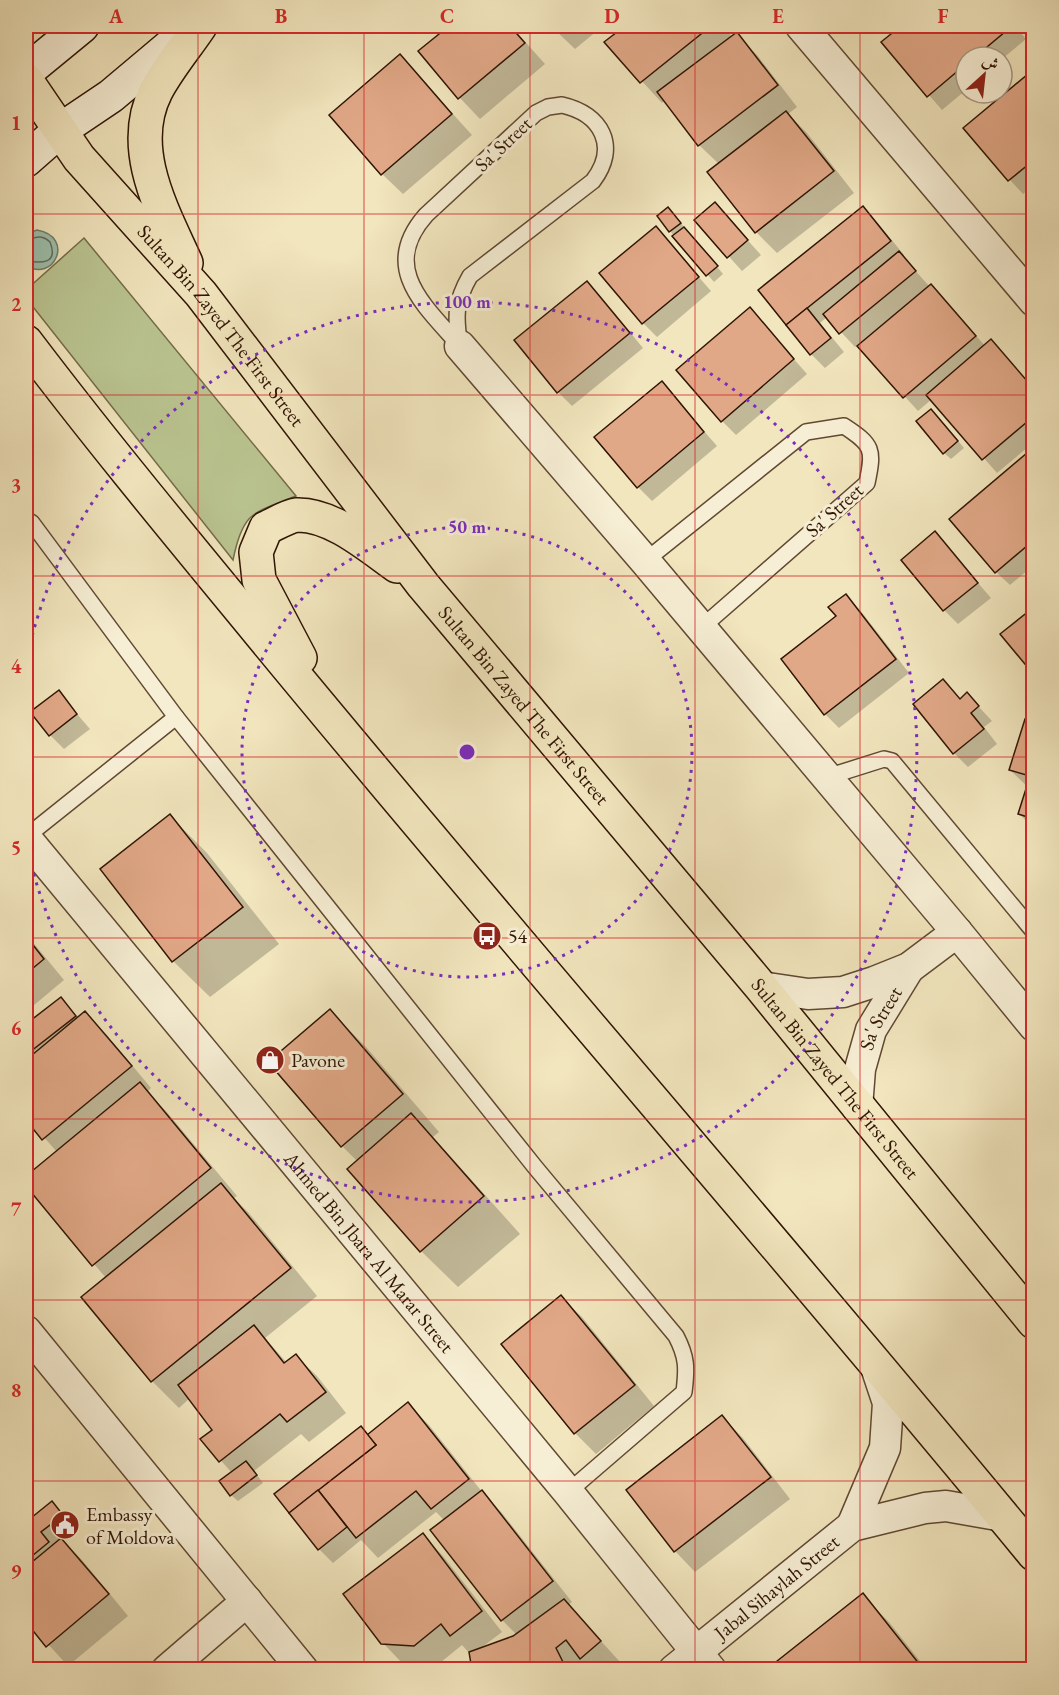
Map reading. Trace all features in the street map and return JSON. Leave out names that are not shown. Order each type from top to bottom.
[{"type":"main road","points":[[26,72],[82,26]]},
{"type":"main road","points":[[26,160],[59,131],[111,96],[198,26]]},
{"type":"main road","points":[[198,26],[156,91],[144,124],[147,168],[167,223],[201,294]]},
{"type":"main road","name":"Sultan Bin Zayed The First Street","points":[[26,80],[59,131],[89,170],[201,294],[423,585],[761,987],[1034,1322]]},
{"type":"main road","points":[[26,342],[88,423],[349,741],[1034,1554]]},
{"type":"main road","points":[[26,380],[88,423]]},
{"type":"main road","points":[[349,741],[259,580],[256,552],[266,528],[296,515],[328,521],[370,546],[423,585]]},
{"type":"street","points":[[801,26],[1034,302]]},
{"type":"street","name":"Sa' Street","points":[[460,346],[645,561],[1034,1026]]},
{"type":"street","name":"Ahmed Bin Jbara Al Marar Street","points":[[26,837],[568,1492],[694,1664]]},
{"type":"street","name":"Sa' Street","points":[[761,987],[808,994],[843,992],[909,968],[957,932]]},
{"type":"street","name":"Sa' Street","points":[[857,1107],[860,1069],[871,1030],[909,968]]},
{"type":"street","points":[[26,1331],[303,1670]]},
{"type":"street","name":"Jabal Sihaylah Street","points":[[694,1664],[852,1526],[885,1448],[888,1403],[874,1362]]},
{"type":"street","name":"Jabal Sihaylah Street","points":[[852,1526],[925,1508],[946,1506],[1003,1516]]},
{"type":"street","points":[[167,1670],[247,1601]]},
{"type":"lane","name":"Sa' Street","points":[[562,105],[588,114],[597,124],[606,148],[600,172],[592,181],[470,276],[457,306],[456,319],[460,346],[418,299],[411,287],[406,273],[405,259],[411,235],[426,215],[536,113],[548,107],[562,105]]},
{"type":"lane","name":"Sa' Street","points":[[645,561],[806,432],[844,426],[864,438],[872,458],[867,483],[701,628]]},
{"type":"lane","points":[[26,519],[32,523],[176,717],[535,1167],[676,1336],[685,1354],[684,1392],[568,1492]]},
{"type":"lane","points":[[26,837],[176,717]]},
{"type":"lane","points":[[827,777],[884,759],[892,760],[1034,932]]},
{"type":"shaded area","points":[[84,238],[296,496],[269,506],[252,516],[241,532],[233,560],[26,298],[26,290]]},
{"type":"water","points":[[37,230],[49,234],[56,241],[58,249],[52,264],[45,269],[36,269],[26,265],[26,234]]},
{"type":"building","points":[[449,26],[510,26],[525,43],[458,99],[418,51]]},
{"type":"building","points":[[625,26],[711,26],[640,83],[604,42]]},
{"type":"building","points":[[901,26],[1012,26],[989,45],[954,45],[954,74],[927,97],[881,42]]},
{"type":"building","points":[[737,32],[778,85],[698,146],[657,92]]},
{"type":"building","points":[[400,54],[452,114],[381,175],[329,115]]},
{"type":"building","points":[[1034,69],[1034,160],[1008,181],[963,128],[991,105],[1014,105],[1014,86]]},
{"type":"building","points":[[786,111],[834,171],[755,233],[707,172]]},
{"type":"building","points":[[1034,195],[1034,210],[1026,201]]},
{"type":"building","points":[[715,202],[748,240],[727,258],[694,220]]},
{"type":"building","points":[[863,206],[891,241],[786,325],[758,290]]},
{"type":"building","points":[[668,207],[681,223],[669,232],[657,216]]},
{"type":"building","points":[[656,226],[699,277],[642,324],[599,273]]},
{"type":"building","points":[[684,227],[718,266],[706,276],[672,236]]},
{"type":"building","points":[[899,251],[916,271],[839,334],[823,314]]},
{"type":"building","points":[[587,281],[630,333],[557,393],[514,340]]},
{"type":"building","points":[[931,284],[976,336],[903,398],[857,346]]},
{"type":"building","points":[[750,307],[794,359],[721,422],[676,370]]},
{"type":"building","points":[[807,308],[831,338],[810,355],[786,325]]},
{"type":"building","points":[[991,339],[1034,389],[1034,416],[982,460],[926,395]]},
{"type":"building","points":[[662,381],[704,432],[637,488],[594,437]]},
{"type":"building","points":[[931,409],[958,441],[943,454],[916,421]]},
{"type":"building","points":[[1034,447],[1034,540],[995,573],[949,519]]},
{"type":"building","points":[[935,531],[978,583],[943,611],[901,560]]},
{"type":"building","points":[[846,594],[896,659],[824,715],[781,659],[836,616],[828,607]]},
{"type":"building","points":[[1034,607],[1034,675],[1000,634]]},
{"type":"building","points":[[943,679],[960,699],[967,692],[979,706],[971,713],[984,729],[953,754],[913,704]]},
{"type":"building","points":[[59,690],[77,714],[49,736],[30,712]]},
{"type":"building","points":[[1025,719],[1034,722],[1034,819],[1018,814],[1030,776],[1009,770]]},
{"type":"building","points":[[170,814],[243,907],[172,962],[100,869]]},
{"type":"building","points":[[26,936],[44,959],[26,974]]},
{"type":"building","points":[[61,997],[76,1016],[26,1055],[26,1024]]},
{"type":"building","points":[[330,1009],[403,1094],[341,1147],[268,1062]]},
{"type":"building","points":[[85,1011],[132,1066],[42,1140],[26,1120],[26,1060]]},
{"type":"building","points":[[140,1082],[211,1168],[92,1266],[26,1186],[26,1176]]},
{"type":"building","points":[[411,1113],[484,1196],[420,1252],[347,1169]]},
{"type":"building","points":[[221,1183],[291,1268],[151,1382],[81,1297]]},
{"type":"building","points":[[561,1295],[635,1385],[574,1434],[501,1344]]},
{"type":"building","points":[[254,1325],[284,1363],[296,1354],[326,1392],[287,1422],[280,1414],[219,1462],[200,1439],[212,1430],[178,1385]]},
{"type":"building","points":[[408,1402],[469,1479],[431,1509],[416,1491],[356,1538],[318,1490],[376,1445],[367,1435]]},
{"type":"building","points":[[722,1415],[771,1477],[674,1552],[626,1490]]},
{"type":"building","points":[[361,1426],[376,1445],[289,1513],[274,1494]]},
{"type":"building","points":[[246,1461],[257,1475],[230,1496],[219,1481]]},
{"type":"building","points":[[318,1490],[347,1527],[318,1550],[289,1513]]},
{"type":"building","points":[[482,1490],[553,1581],[501,1621],[430,1530]]},
{"type":"building","points":[[52,1501],[63,1515],[41,1532],[49,1542],[26,1561],[26,1522]]},
{"type":"building","points":[[423,1533],[482,1611],[450,1636],[441,1624],[414,1646],[381,1644],[343,1594]]},
{"type":"building","points":[[61,1538],[109,1594],[46,1647],[26,1622],[26,1567]]},
{"type":"building","points":[[863,1593],[924,1670],[767,1669]]},
{"type":"building","points":[[564,1599],[601,1641],[580,1659],[566,1640],[556,1648],[567,1670],[472,1670],[469,1652],[513,1636]]},
{"type":"place","name":"54","points":[[487,936]]},
{"type":"place","name":"Pavone","points":[[270,1060]]},
{"type":"place","name":"Embassy of Moldova","points":[[65,1525]]}]
